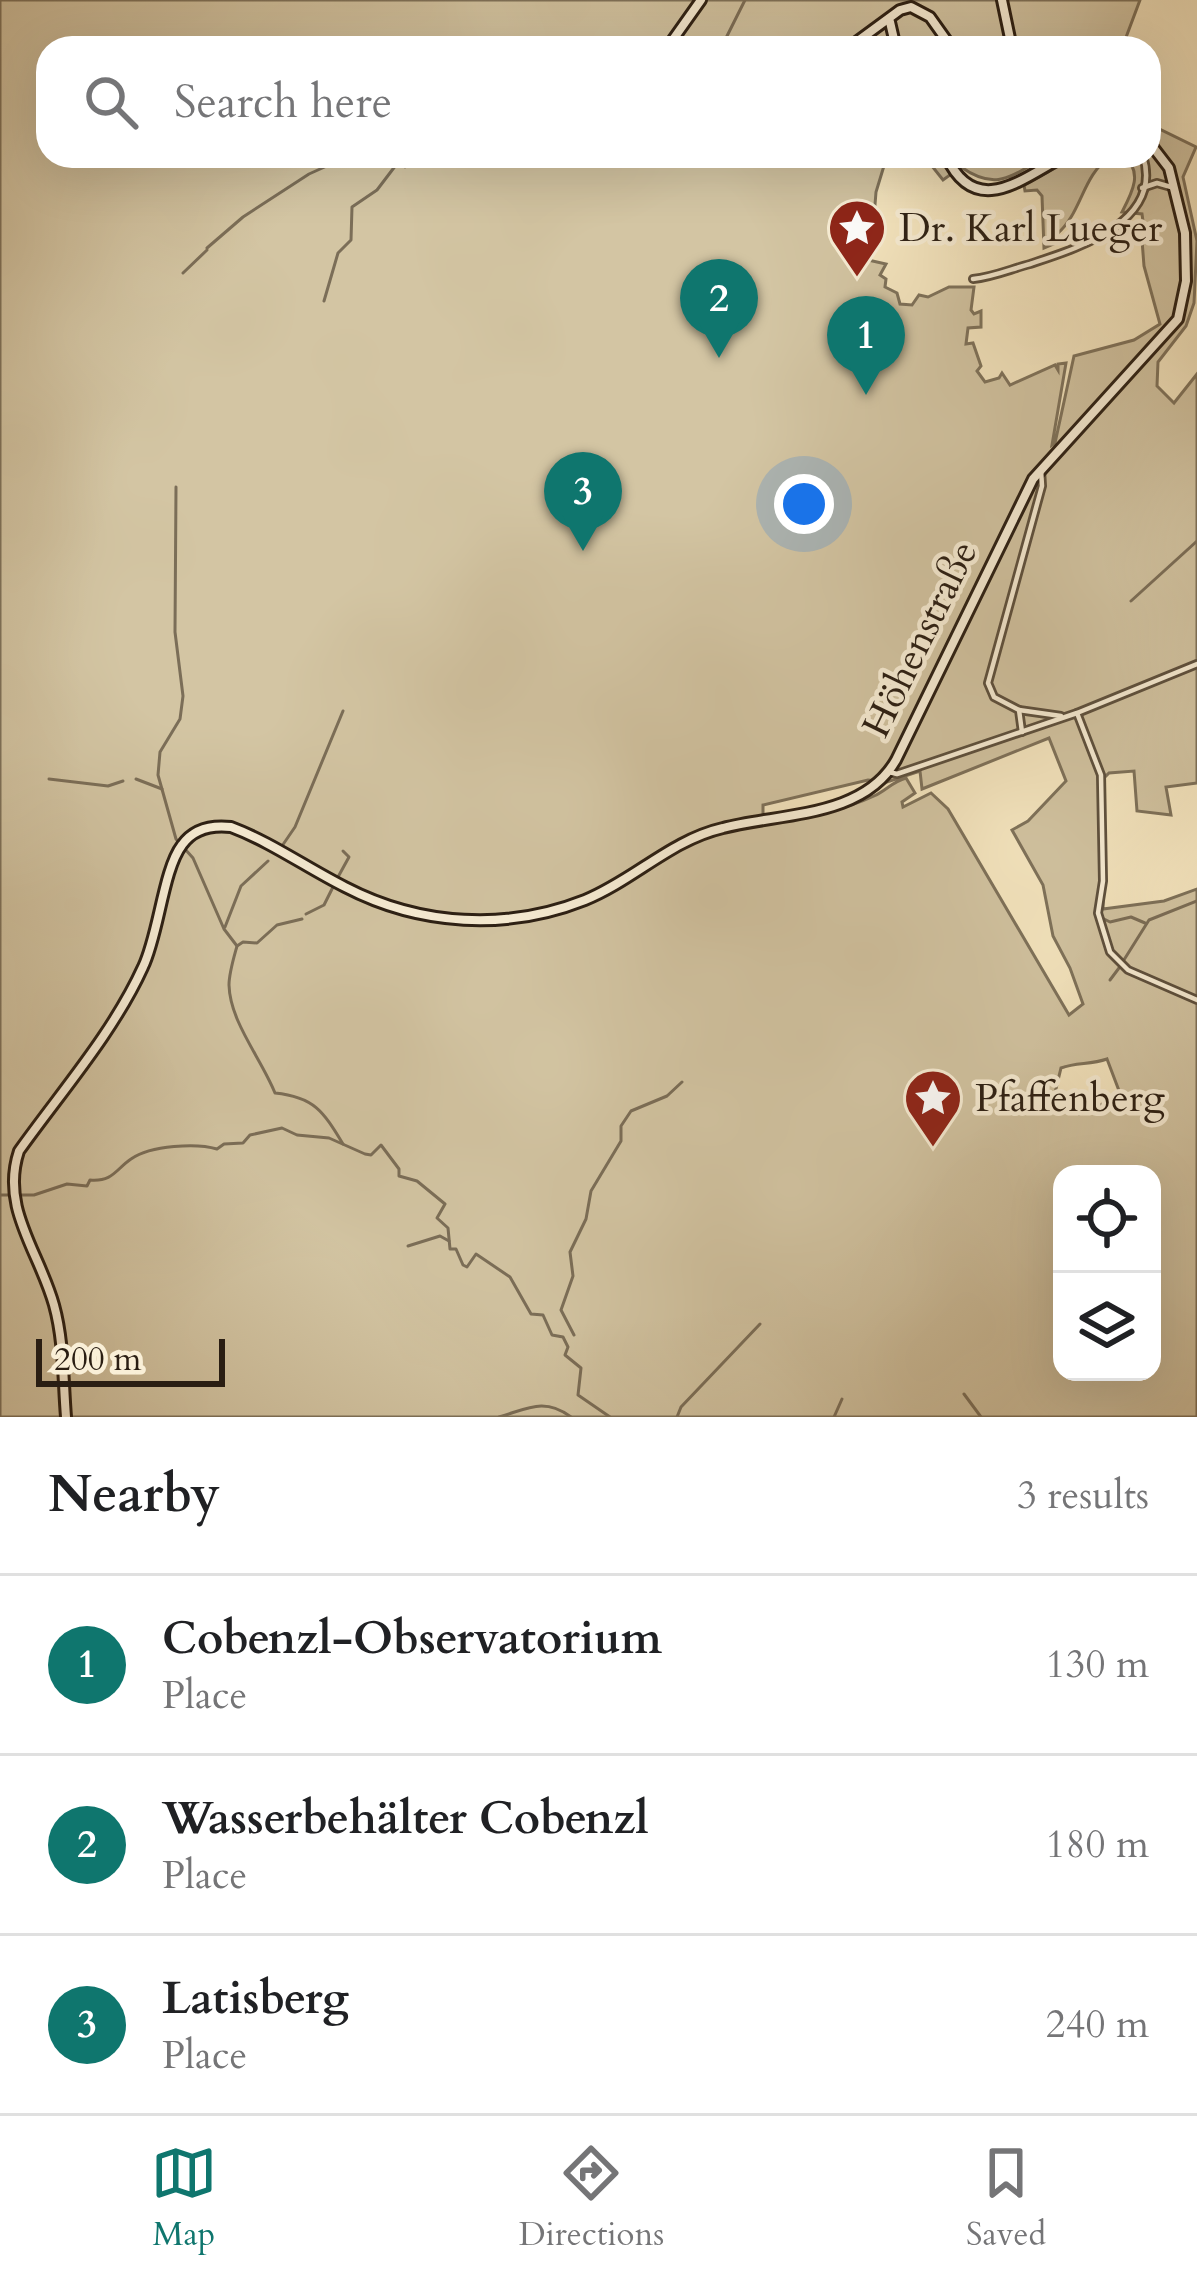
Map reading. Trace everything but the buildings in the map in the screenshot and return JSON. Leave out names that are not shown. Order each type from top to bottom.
[{"type":"street","points":[[676,36],[701,0]]},
{"type":"street","points":[[1002,0],[1010,36]]},
{"type":"street","points":[[868,36],[903,9],[919,9],[943,36]]},
{"type":"street","points":[[890,21],[890,36]]},
{"type":"street","name":"Höhenstraße","points":[[66,1417],[53,1303],[8,1210],[6,1178],[19,1150],[132,989],[156,936],[174,860],[193,834],[212,827],[235,828],[346,888],[415,914],[503,920],[584,900],[703,834],[856,799],[889,772],[1020,501],[1041,470],[1178,319],[1186,259],[1177,190],[1161,154]]},
{"type":"street","points":[[955,168],[965,182],[997,190],[1044,168]]},
{"type":"street","points":[[974,279],[1093,243],[1119,224],[1142,188],[1145,168]]},
{"type":"street","points":[[1142,188],[1161,183],[1177,190]]},
{"type":"street","points":[[1041,470],[1042,486],[988,683],[994,697],[1019,710],[1064,716]]},
{"type":"street","points":[[889,772],[897,774],[1022,732],[1197,664]]},
{"type":"street","points":[[1019,710],[1022,732]]},
{"type":"street","points":[[1076,713],[1101,775],[1099,924],[1117,963],[1197,1000]]},
{"type":"shaded area","points":[[0,0],[1140,0],[1126,36],[36,36],[36,168],[883,168],[873,230],[859,238],[855,257],[886,264],[880,275],[886,279],[885,287],[897,293],[900,304],[912,305],[919,295],[928,297],[949,287],[974,287],[971,310],[974,314],[981,311],[981,327],[968,328],[966,344],[973,343],[981,366],[977,371],[985,382],[1002,373],[1010,385],[1066,363],[1052,445],[1074,356],[1134,340],[1160,324],[1144,266],[1142,240],[1150,237],[1151,228],[1142,214],[1122,212],[1132,190],[1133,168],[1161,168],[1161,130],[1196,147],[1183,177],[1197,241],[1194,303],[1186,326],[1158,362],[1157,386],[1174,403],[1197,374],[1197,783],[1166,787],[1171,815],[1137,811],[1134,771],[1109,773],[1104,778],[1103,909],[1164,901],[1197,889],[1197,1417],[0,1417]],"holes":[[[1049,738],[1066,781],[1028,821],[1012,830],[1043,885],[1053,936],[1083,1004],[1069,1015],[948,809],[931,793],[903,807],[902,802],[915,793],[906,778],[848,806],[763,823],[763,805],[868,780],[887,782],[920,771],[922,789]],[[1107,1059],[1121,1096],[1079,1114],[1054,1097],[1061,1068]]]},
{"type":"shaded area","points":[[934,168],[960,168],[943,180]]},
{"type":"shaded area","points":[[963,168],[1026,168],[996,180]]},
{"type":"shaded area","points":[[1055,168],[1098,168],[1056,243],[1044,248],[1042,196],[1037,190],[1025,191],[1024,185]]},
{"type":"waterway","points":[[727,36],[745,0]]},
{"type":"waterway","points":[[207,248],[243,217],[322,168]]},
{"type":"waterway","points":[[324,301],[338,253],[351,240],[352,207],[377,190],[394,168]]},
{"type":"waterway","points":[[183,273],[207,250]]},
{"type":"waterway","points":[[176,487],[175,632],[183,696],[180,719],[160,752],[158,775],[176,839],[193,858],[224,929],[237,946],[229,985],[240,1026],[275,1093],[316,1108],[343,1144]]},
{"type":"waterway","points":[[1131,601],[1197,541]]},
{"type":"waterway","points":[[282,846],[295,827],[343,711]]},
{"type":"waterway","points":[[49,779],[108,786],[123,781]]},
{"type":"waterway","points":[[136,779],[162,789]]},
{"type":"waterway","points":[[338,877],[349,857],[343,851]]},
{"type":"waterway","points":[[225,927],[241,886],[268,861]]},
{"type":"waterway","points":[[306,914],[324,905],[333,887]]},
{"type":"waterway","points":[[1122,963],[1149,920],[1197,901]]},
{"type":"waterway","points":[[1102,918],[1110,922],[1131,917],[1145,923]]},
{"type":"waterway","points":[[237,946],[257,943],[277,925],[302,919]]},
{"type":"waterway","points":[[1110,980],[1119,968]]},
{"type":"waterway","points":[[574,1335],[561,1310],[573,1276],[570,1252],[586,1219],[591,1191],[621,1141],[621,1126],[631,1111],[667,1096],[682,1082]]},
{"type":"waterway","points":[[0,1195],[34,1195],[67,1184],[87,1186],[90,1180],[109,1177],[150,1151],[186,1146],[217,1149],[282,1128],[297,1135],[329,1138],[365,1154],[371,1155],[381,1145],[399,1176],[417,1181],[445,1204],[437,1218],[448,1228],[450,1249],[456,1249],[463,1265],[467,1267],[476,1254],[510,1277],[531,1314],[543,1315],[552,1335],[563,1337],[568,1347],[565,1355],[581,1368],[578,1395],[610,1417]]},
{"type":"waterway","points":[[408,1246],[440,1236],[449,1241]]},
{"type":"waterway","points":[[677,1417],[681,1407],[760,1324]]},
{"type":"waterway","points":[[964,1394],[981,1417]]},
{"type":"waterway","points":[[834,1417],[842,1399]]},
{"type":"waterway","points":[[499,1417],[544,1406],[571,1417]]},
{"type":"place","name":"Dr. Karl Lueger","points":[[857,279]]},
{"type":"place","name":"Wasserbehälter Cobenzl","points":[[719,358]]},
{"type":"place","name":"Cobenzl-Observatorium","points":[[866,395]]},
{"type":"place","name":"Latisberg","points":[[583,551]]},
{"type":"place","name":"Pfaffenberg","points":[[933,1149]]}]
